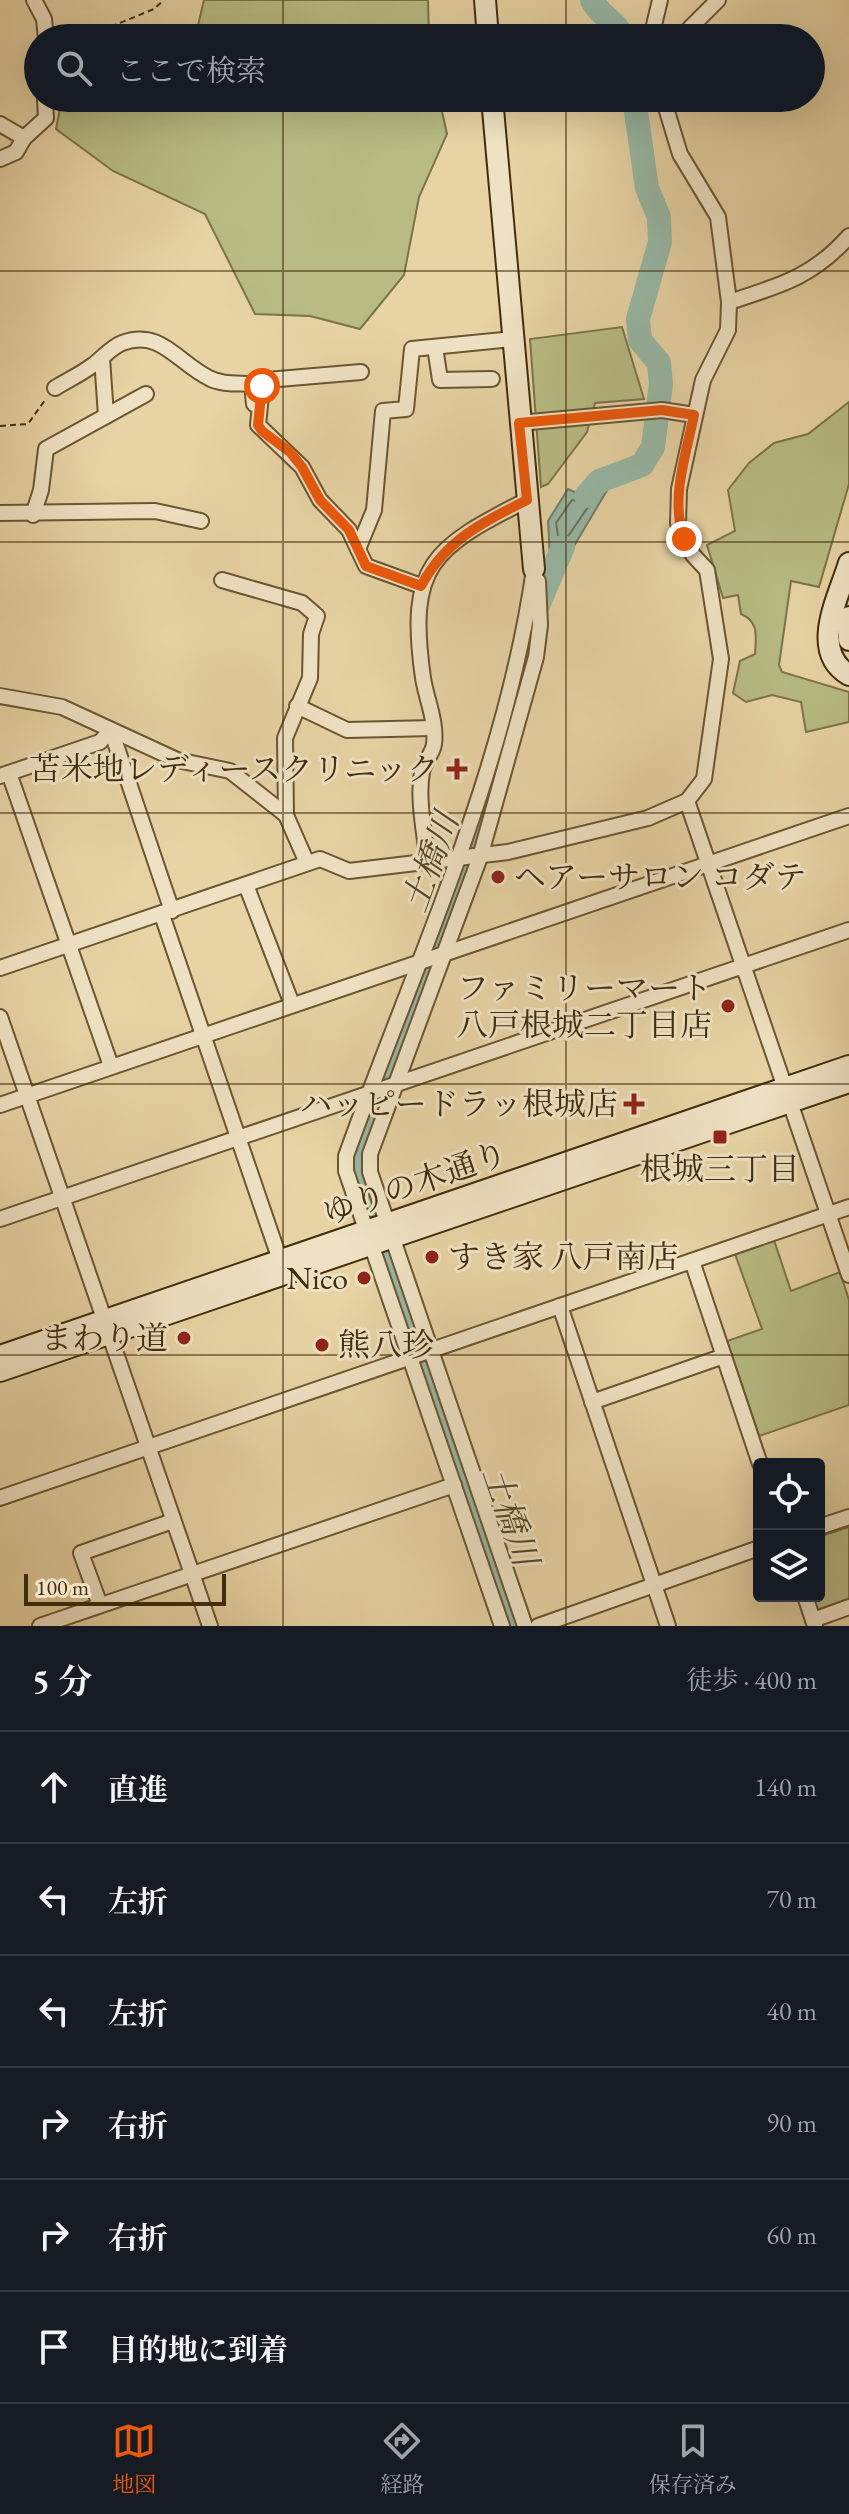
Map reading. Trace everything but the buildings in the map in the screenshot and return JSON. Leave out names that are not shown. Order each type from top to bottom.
[{"type":"street","points":[[34,0],[45,24]]},
{"type":"street","points":[[485,0],[487,24]]},
{"type":"street","points":[[654,24],[660,0]]},
{"type":"street","points":[[694,24],[717,0]]},
{"type":"street","points":[[0,159],[16,152],[24,138],[46,118],[46,112]]},
{"type":"street","points":[[493,112],[519,423],[534,569],[539,587],[536,657],[480,857],[448,951],[370,1154],[370,1172],[380,1232],[411,1358],[502,1626]]},
{"type":"street","points":[[0,968],[320,859],[349,871],[480,857],[648,818],[687,801],[704,779],[721,659],[707,570],[693,555],[678,523],[679,489],[703,380],[728,330],[729,302],[718,217],[680,154],[667,112]]},
{"type":"street","points":[[0,124],[24,138]]},
{"type":"street","points":[[729,302],[812,271],[829,260],[849,236]]},
{"type":"street","points":[[55,388],[126,342],[152,339],[164,344],[186,365],[210,379],[252,384],[255,414],[259,418]]},
{"type":"street","points":[[358,549],[374,510],[383,411],[406,409],[412,349],[513,339]]},
{"type":"street","points":[[435,347],[440,380],[492,379]]},
{"type":"street","points":[[102,358],[106,416]]},
{"type":"street","points":[[361,372],[267,380],[262,386],[259,418],[262,431],[290,452],[320,500],[349,530],[366,566],[421,586]]},
{"type":"street","points":[[33,515],[41,490],[46,449],[146,394]]},
{"type":"street","points":[[519,423],[662,410],[694,415]]},
{"type":"street","points":[[428,863],[422,772],[434,744],[423,677],[418,615],[421,586],[448,546],[475,526],[527,500]]},
{"type":"street","points":[[0,513],[33,515],[155,511],[201,521]]},
{"type":"street","points":[[849,563],[827,637],[828,654],[836,666],[849,675]]},
{"type":"street","points":[[525,1626],[431,1351],[380,1232],[346,1171],[346,1156],[460,860],[524,633],[534,569]]},
{"type":"street","points":[[222,580],[302,603],[317,616],[311,634],[310,678],[285,738],[286,815],[307,863]]},
{"type":"street","points":[[849,617],[849,640]]},
{"type":"street","points":[[0,696],[62,707],[177,760],[230,771],[286,815]]},
{"type":"street","points":[[297,706],[347,730],[433,728]]},
{"type":"street","points":[[111,730],[100,742],[5,774],[70,946],[111,1066]]},
{"type":"street","points":[[111,730],[203,1033],[280,1260]]},
{"type":"street","points":[[687,801],[849,1275]]},
{"type":"street","points":[[0,1105],[203,1033],[418,965],[448,951],[849,816]]},
{"type":"street","points":[[246,885],[292,1004]]},
{"type":"street","points":[[0,1219],[849,930]]},
{"type":"street","points":[[0,1017],[210,1626]]},
{"type":"street","name":"ゆりの木通り","points":[[0,1356],[106,1327],[787,1095],[849,1066]]},
{"type":"street","name":"ゆりの木通り","points":[[787,1095],[849,1082]]},
{"type":"street","points":[[0,1498],[849,1207]]},
{"type":"street","name":"ゆりの木通り","points":[[0,1371],[280,1260],[380,1232]]},
{"type":"street","points":[[692,1261],[758,1458]]},
{"type":"street","points":[[560,1306],[668,1626]]},
{"type":"street","points":[[592,1402],[724,1356]]},
{"type":"street","points":[[40,1626],[70,1621],[100,1605],[454,1485]]},
{"type":"street","points":[[825,1525],[849,1517]]},
{"type":"street","points":[[100,1605],[81,1553],[173,1521]]},
{"type":"street","points":[[538,1626],[753,1550]]},
{"type":"street","points":[[807,1602],[814,1623],[849,1607]]},
{"type":"path","points":[[117,24],[154,9],[164,0]]},
{"type":"path","points":[[0,426],[28,424],[55,388]]},
{"type":"green space","points":[[204,0],[428,0],[429,24],[198,24]]},
{"type":"green space","points":[[59,112],[442,112],[447,134],[419,197],[404,275],[360,329],[310,316],[255,314],[205,214],[113,171],[56,129]]},
{"type":"green space","points":[[622,327],[644,399],[595,403],[587,432],[548,484],[541,487],[530,339]]},
{"type":"green space","points":[[849,402],[849,484],[819,587],[791,581],[779,665],[782,672],[849,692],[849,722],[806,732],[801,702],[772,695],[746,702],[733,693],[740,661],[755,654],[755,630],[751,621],[741,614],[738,595],[723,598],[707,545],[735,531],[728,490],[749,463],[774,443],[808,434]]},
{"type":"green space","points":[[774,1240],[791,1291],[840,1272],[849,1300],[849,1405],[759,1436],[727,1341],[762,1329],[735,1254]]},
{"type":"green space","points":[[849,1527],[849,1602],[817,1610],[814,1602],[825,1602],[825,1535]]},
{"type":"water","points":[[607,475],[612,482],[555,578],[551,578],[548,521],[568,489],[581,495],[595,476]]},
{"type":"waterway","name":"土橋川","points":[[592,0],[613,24]]},
{"type":"waterway","name":"土橋川","points":[[586,496],[599,481],[642,465],[653,447],[661,384],[659,363],[640,340],[638,319],[660,242],[659,217],[647,188],[636,112]]},
{"type":"waterway","name":"土橋川","points":[[513,1626],[352,1164],[479,831],[536,610],[563,547]]},
{"type":"place","name":"苫米地レディースクリニック","points":[[457,769]]},
{"type":"place","name":"ヘアーサロン コダテ","points":[[498,877]]},
{"type":"place","name":"ファミリーマート 八戸根城二丁目店","points":[[728,1006]]},
{"type":"place","name":"ハッピードラッ根城店","points":[[634,1104]]},
{"type":"place","name":"根城三丁目","points":[[720,1137]]},
{"type":"place","name":"すき家 八戸南店","points":[[432,1257]]},
{"type":"place","name":"Nico","points":[[364,1278]]},
{"type":"place","name":"まわり道","points":[[184,1338]]},
{"type":"place","name":"熊八珍","points":[[322,1345]]},
{"type":"route","points":[[262,386],[258,425],[262,431],[290,452],[302,467],[320,500],[349,530],[366,566],[391,576],[421,586],[448,546],[475,526],[527,500],[519,423],[662,410],[694,415],[679,489],[678,523],[684,539]]}]
